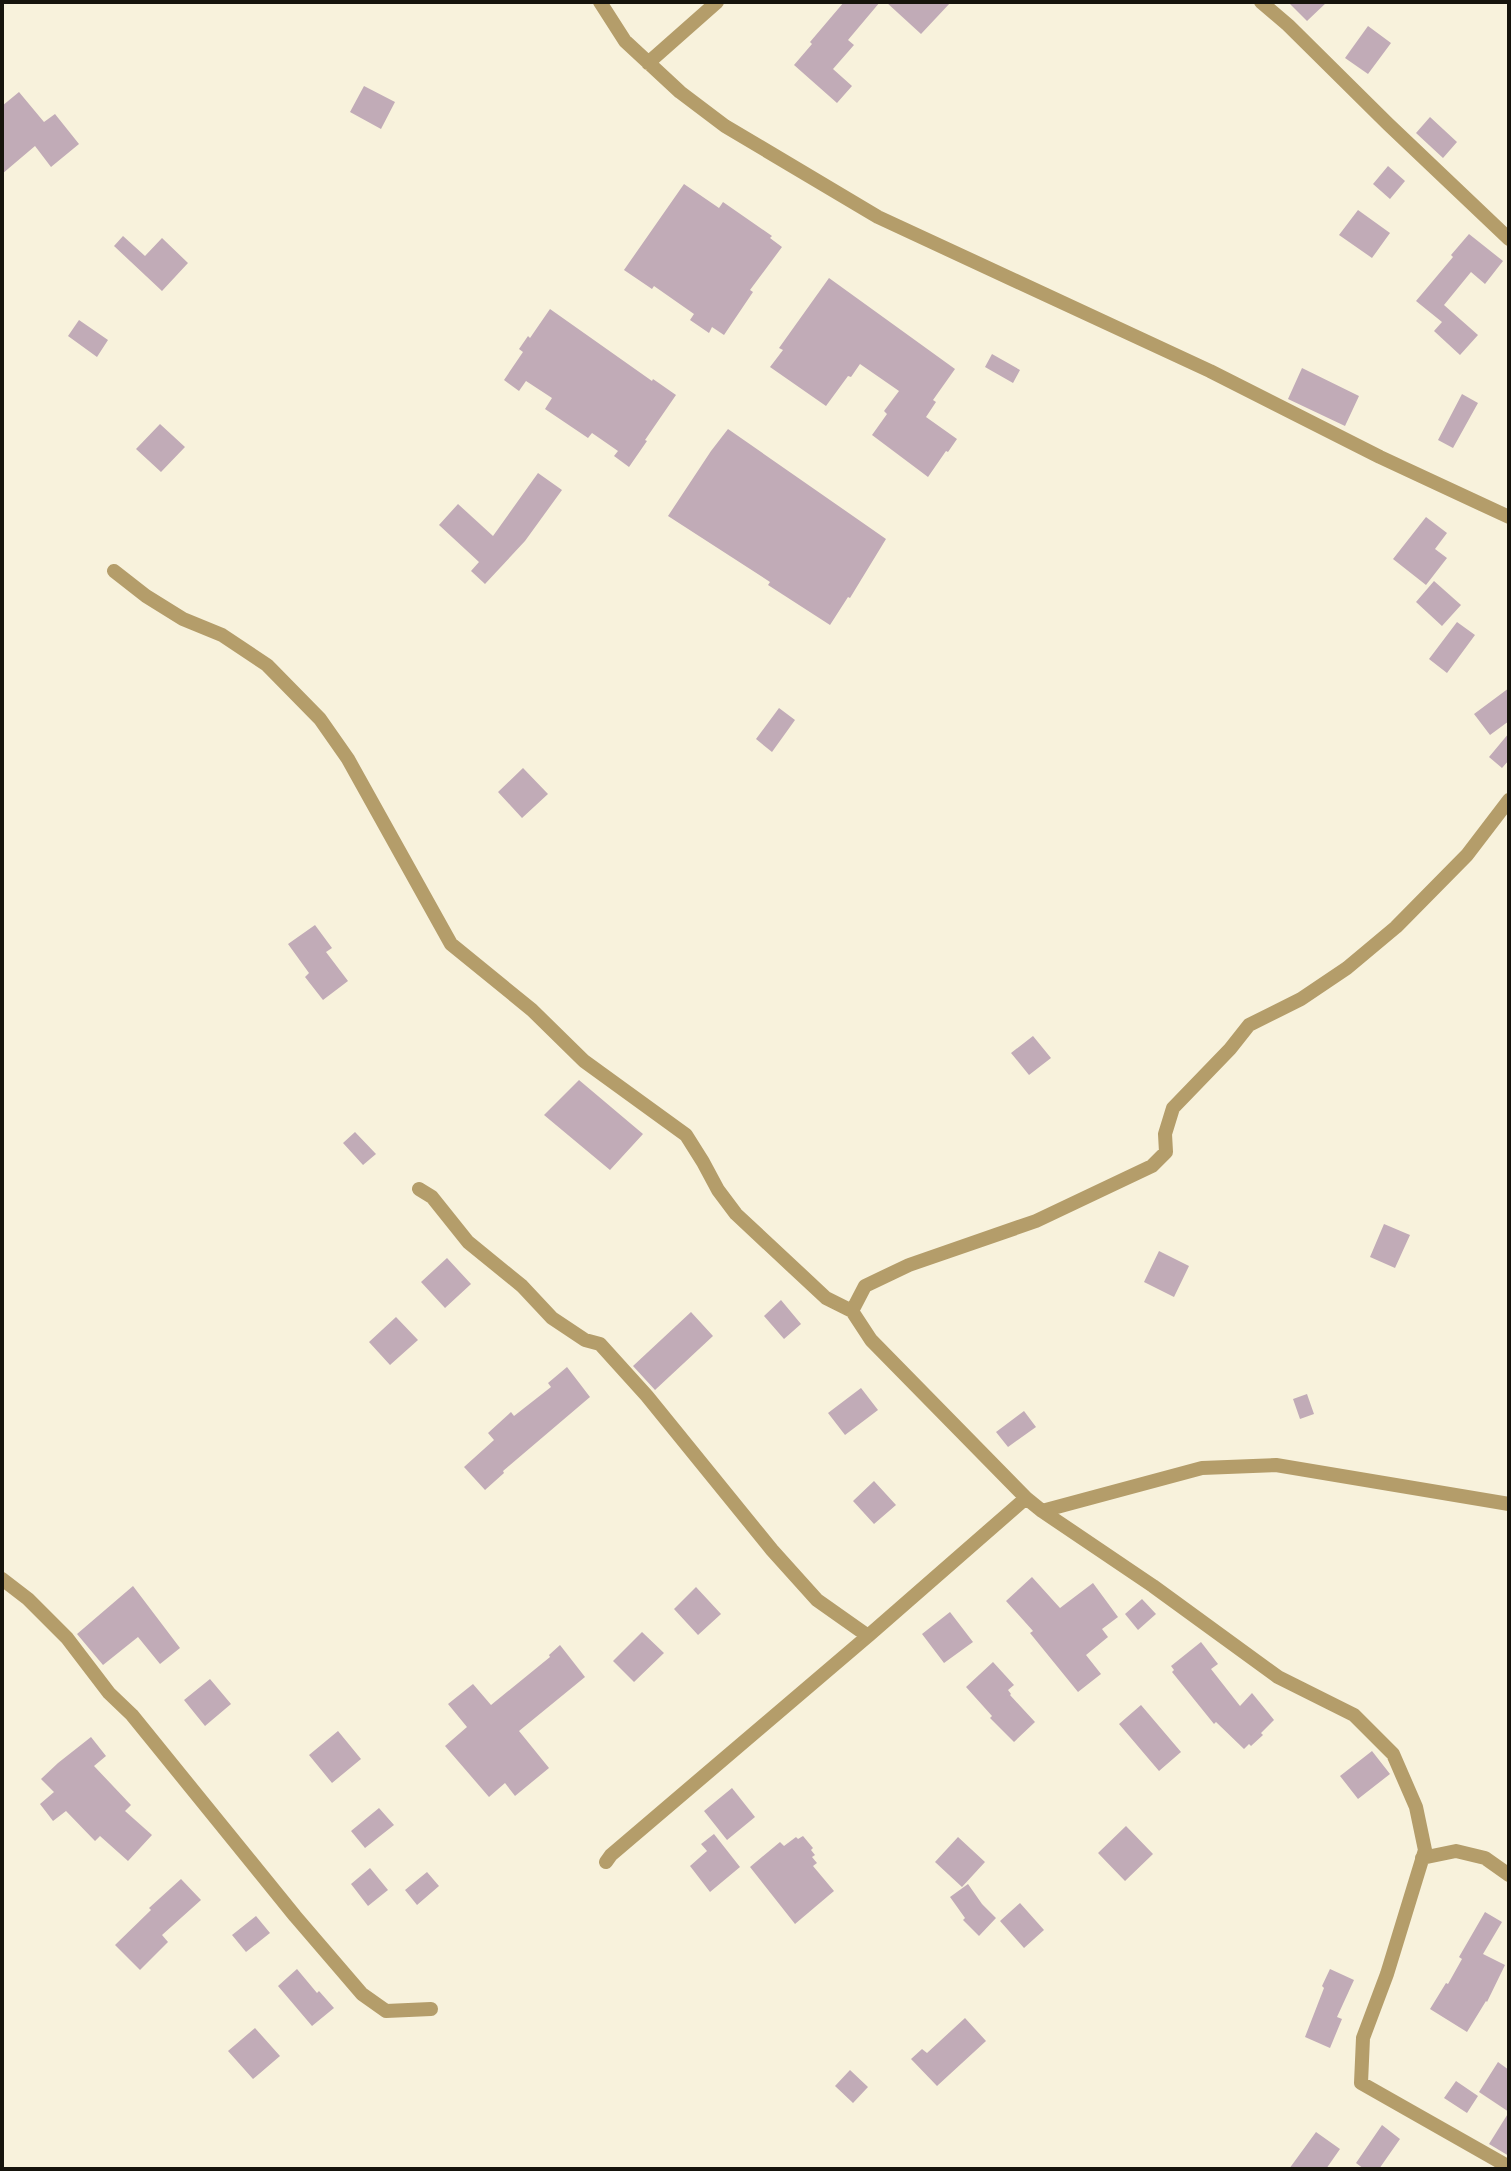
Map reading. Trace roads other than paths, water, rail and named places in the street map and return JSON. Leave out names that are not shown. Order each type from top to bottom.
[{"type":"street","points":[[600,2],[625,41],[680,92],[725,126],[878,217],[1210,371],[1380,457],[1509,517]]},
{"type":"street","points":[[648,63],[717,2]]},
{"type":"street","points":[[1261,2],[1509,239]]},
{"type":"street","points":[[114,571],[146,596],[183,619],[222,635],[278,675],[320,719],[348,759],[451,944],[532,1010],[584,1061],[686,1135],[736,1214],[826,1298],[852,1311],[871,1340],[1026,1498],[1278,1677],[1354,1715],[1393,1754],[1416,1807],[1425,1850],[1387,1974],[1363,2038],[1361,2083],[1509,2167]]},
{"type":"street","points":[[852,1311],[865,1286],[909,1265],[1036,1221],[1152,1166],[1166,1152],[1165,1134],[1173,1108],[1212,1069],[1249,1025],[1301,999],[1347,968],[1396,927],[1467,855],[1509,800]]},
{"type":"street","points":[[419,1189],[432,1197],[468,1242],[522,1286],[552,1318],[585,1340],[600,1344],[817,1600],[868,1636]]},
{"type":"street","points":[[1042,1511],[1202,1468],[1276,1465],[1509,1504]]},
{"type":"street","points":[[606,1862],[1026,1498]]},
{"type":"street","points":[[2,1579],[28,1599],[67,1638],[109,1693],[132,1715],[362,1994],[386,2011],[431,2009]]},
{"type":"street","points":[[1422,1858],[1456,1851],[1485,1858],[1509,1875]]}]
